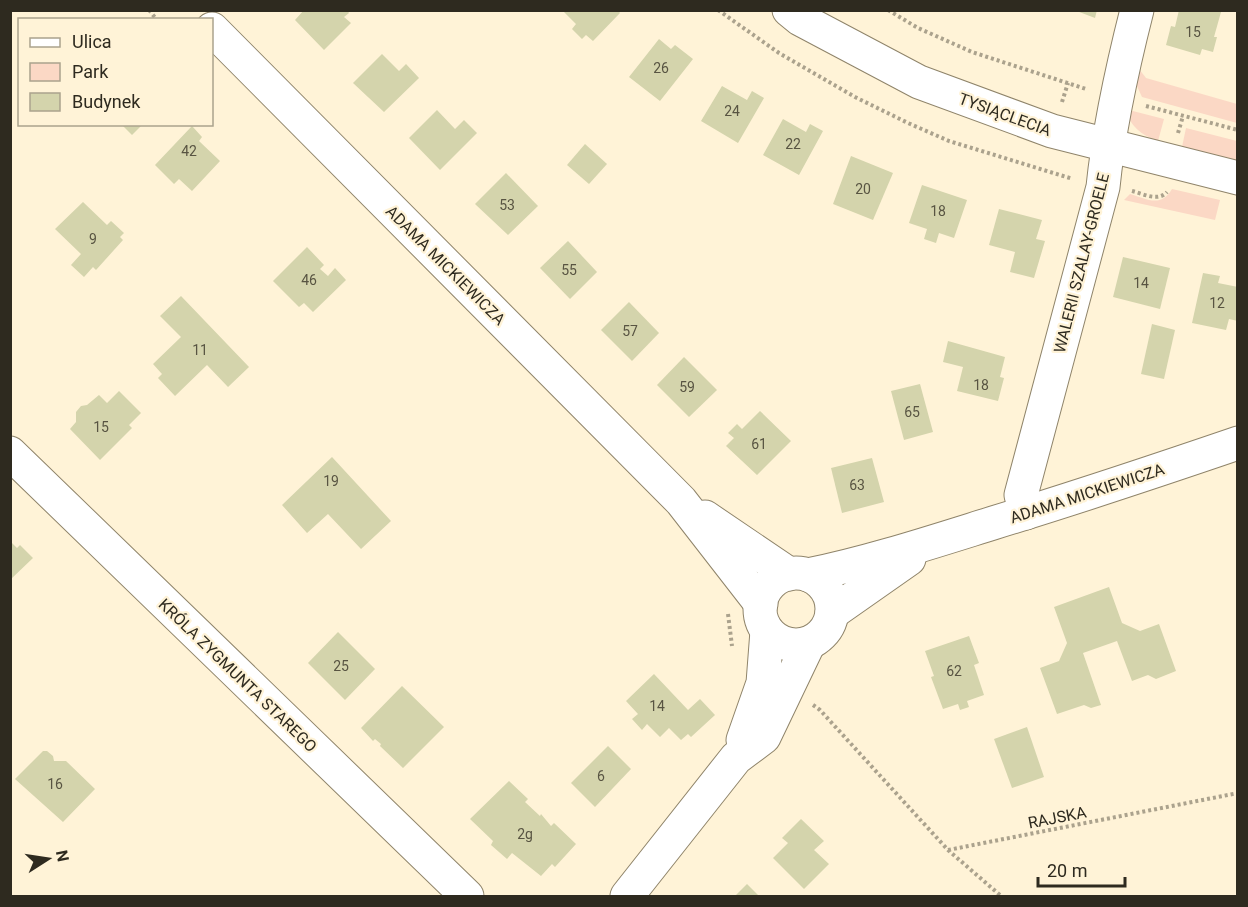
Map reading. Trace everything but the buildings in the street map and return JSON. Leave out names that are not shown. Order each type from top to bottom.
[{"type":"street","name":"TYSIĄCLECIA","points":[[789,10],[800,19],[919,82],[1052,131],[1238,178]]},
{"type":"street","name":"WALERII SZALAY-GROELE","points":[[1026,513],[1021,495],[1103,187],[1107,145],[1116,98],[1137,10]]},
{"type":"street","name":"ADAMA MICKIEWICZA","points":[[213,30],[681,501],[764,617]]},
{"type":"street","name":"ADAMA MICKIEWICZA","points":[[681,501],[799,575],[859,564],[936,541],[1117,485],[1238,443]]},
{"type":"street","name":"KRÓLA ZYGMUNTA STAREGO","points":[[10,453],[466,897]]},
{"type":"street","name":"ADAMA MICKIEWICZA","points":[[832,613],[936,541]]},
{"type":"street","points":[[627,897],[736,758],[764,737],[809,643],[821,635],[828,626],[832,613],[828,592],[816,579],[799,575],[775,580],[768,588],[764,617],[763,683],[736,758]]},
{"type":"street","points":[[764,617],[778,640],[787,644],[809,643]]},
{"type":"path","points":[[718,10],[779,53],[855,97],[908,123],[949,141],[1080,181]]},
{"type":"path","points":[[888,10],[918,28],[972,52],[1116,98],[1238,130]]},
{"type":"path","points":[[1125,189],[1158,197],[1164,196],[1169,186]]},
{"type":"path","points":[[727,609],[734,652]]},
{"type":"path","points":[[807,700],[820,710],[948,850],[1000,897]]},
{"type":"path","name":"RAJSKA","points":[[948,850],[1238,793]]},
{"type":"green space","points":[[1139,69],[1146,78],[1237,104],[1237,123],[1142,97],[1136,84]]},
{"type":"green space","points":[[1125,109],[1164,119],[1158,141],[1137,130]]},
{"type":"green space","points":[[1186,128],[1237,141],[1237,162],[1182,147]]},
{"type":"green space","points":[[1172,189],[1220,200],[1215,220],[1124,200],[1130,194],[1148,200],[1158,200],[1168,195]]}]
